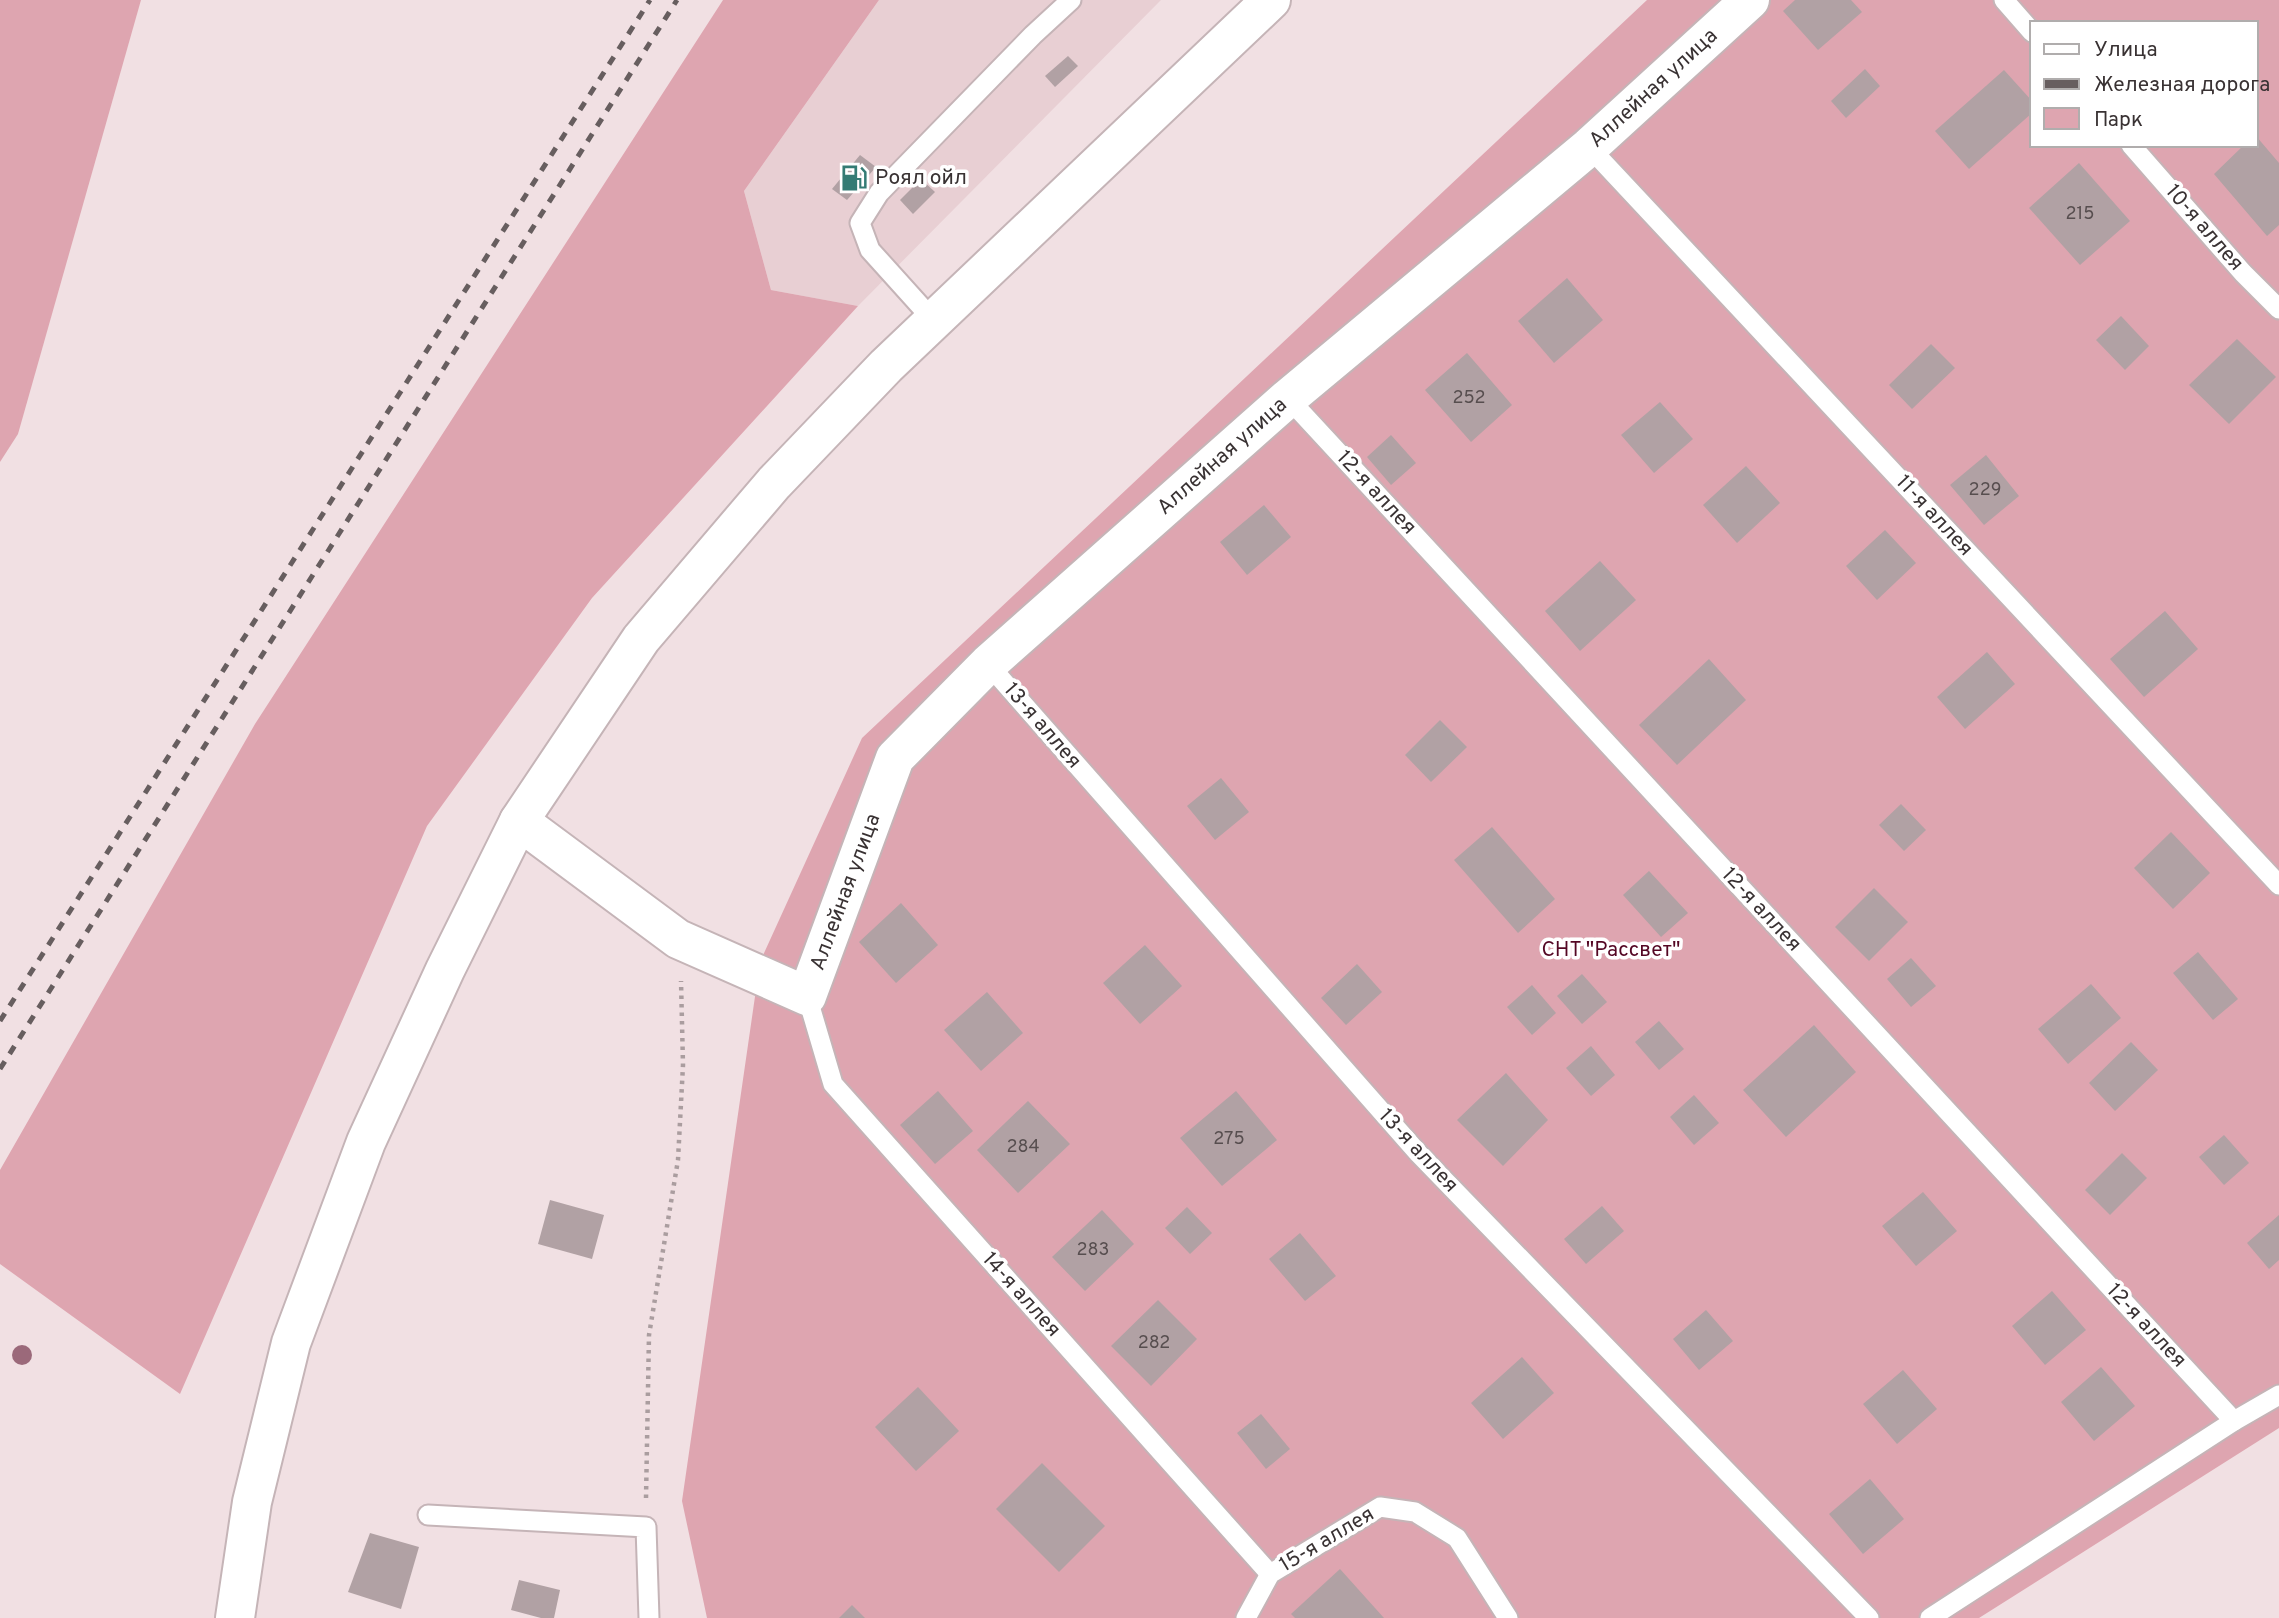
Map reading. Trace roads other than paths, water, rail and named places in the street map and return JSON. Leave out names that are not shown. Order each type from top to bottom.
[{"type":"street","name":"Аллейная улица","points":[[807,996],[895,758],[988,664],[1288,398],[1589,147],[1750,0]]},
{"type":"street","points":[[235,1618],[252,1502],[291,1343],[366,1142],[445,970],[519,821],[641,639],[774,483],[886,366],[1264,2]]},
{"type":"street","points":[[519,821],[678,939],[807,996]]},
{"type":"lane","points":[[934,321],[870,250],[860,223],[879,192],[1033,35],[1072,0]]},
{"type":"lane","points":[[2004,0],[2030,30]]},
{"type":"lane","name":"11-я аллея","points":[[1589,147],[2279,885]]},
{"type":"lane","name":"10-я аллея","points":[[2133,147],[2243,273],[2279,309]]},
{"type":"lane","name":"12-я аллея","points":[[1288,398],[2234,1421]]},
{"type":"lane","name":"13-я аллея","points":[[988,664],[1419,1154],[1869,1618]]},
{"type":"lane","name":"14-я аллея","points":[[807,996],[833,1084],[1270,1574]]},
{"type":"lane","points":[[1930,1618],[2234,1421],[2279,1395]]},
{"type":"lane","name":"15-я аллея","points":[[1246,1618],[1270,1574],[1380,1507],[1415,1512],[1457,1538],[1508,1618]]},
{"type":"lane","points":[[428,1515],[646,1527],[649,1618]]},
{"type":"railway","points":[[0,1021],[650,0]]},
{"type":"railway","points":[[0,1069],[677,0]]},
{"type":"place","name":"Роял ойл","points":[[854,178]]},
{"type":"park label","name":"СНТ \"Рассвет\"","points":[[1611,950]]}]
